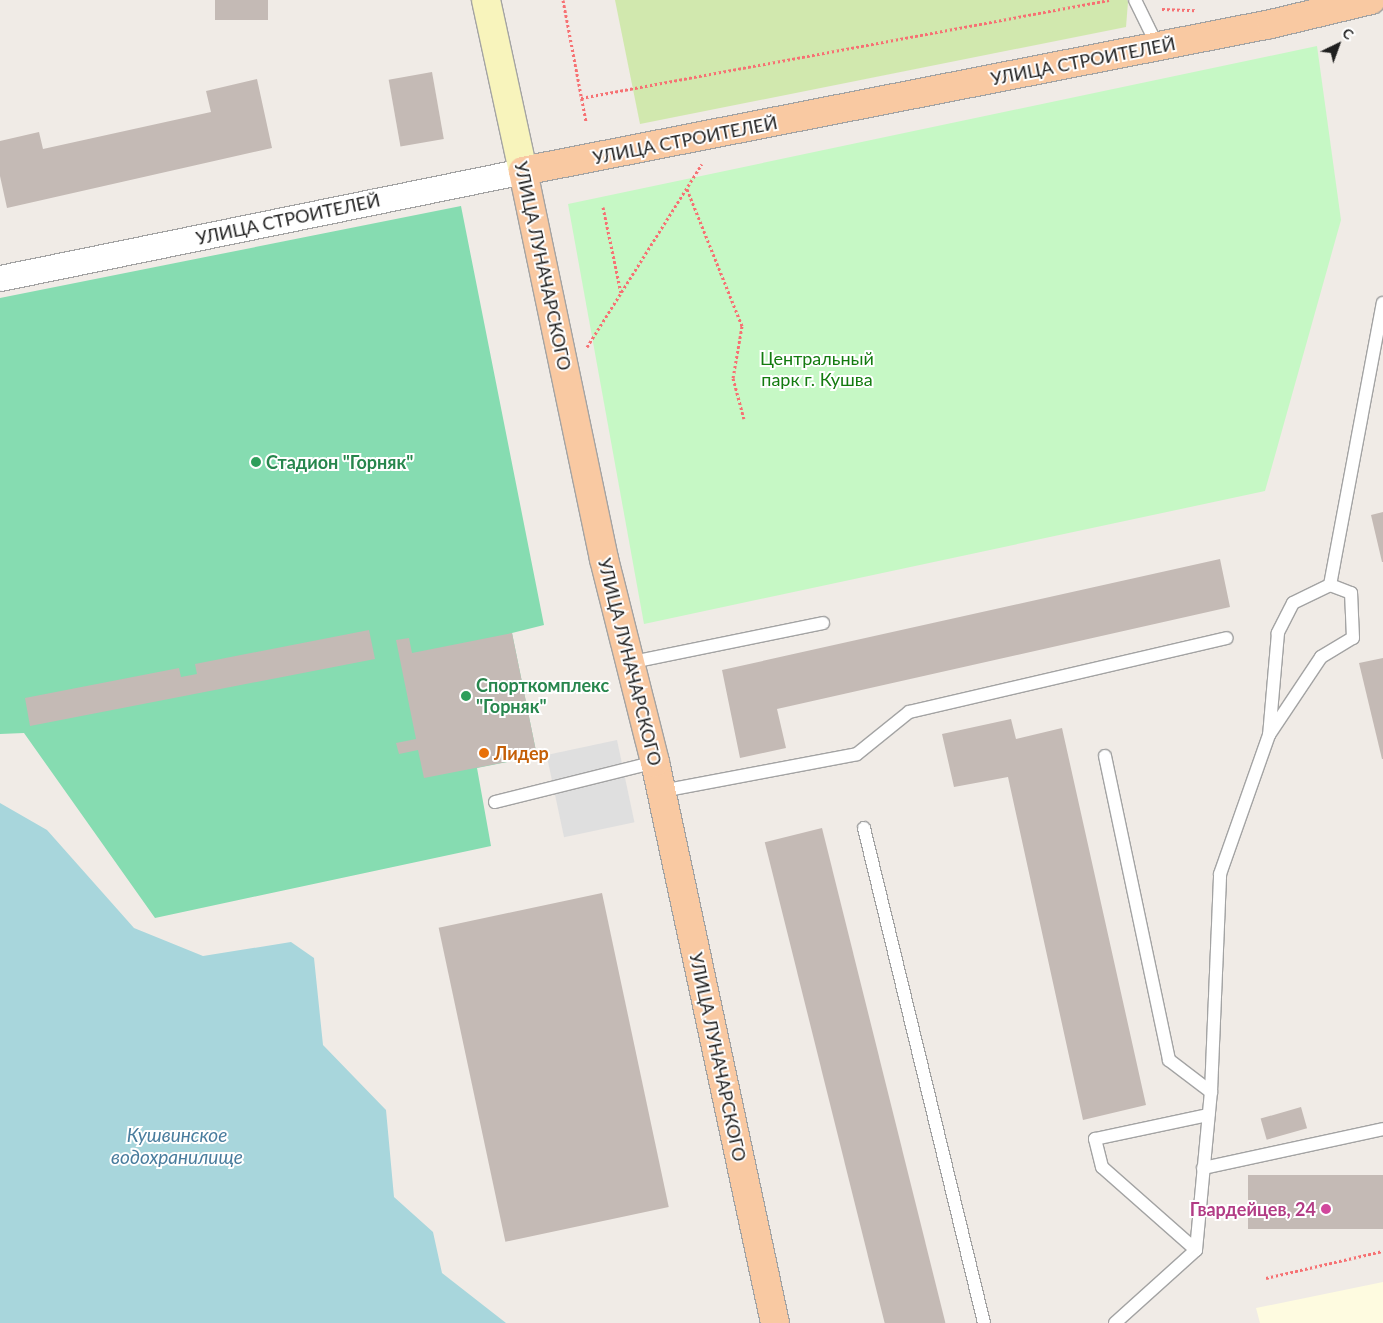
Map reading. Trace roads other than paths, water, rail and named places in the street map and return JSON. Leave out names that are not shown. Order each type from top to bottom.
[{"type":"main road","name":"УЛИЦА ЛУНАЧАРСКОГО","points":[[486,0],[604,559],[633,662],[662,791],[775,1323]]},
{"type":"main road","name":"УЛИЦА СТРОИТЕЛЕЙ","points":[[523,171],[1158,47],[1371,0]]},
{"type":"street","name":"УЛИЦА СТРОИТЕЛЕЙ","points":[[0,278],[523,171]]},
{"type":"lane","points":[[1136,0],[1158,47]]},
{"type":"lane","points":[[1330,585],[1383,303]]},
{"type":"lane","points":[[1115,1323],[1196,1250],[1211,1092],[1220,874],[1270,735],[1321,658],[1353,638],[1351,593],[1330,585],[1293,603],[1278,633],[1270,735]]},
{"type":"lane","points":[[633,662],[823,623]]},
{"type":"lane","points":[[662,791],[857,754],[909,712],[1226,638]]},
{"type":"lane","points":[[1105,756],[1169,1060],[1211,1092]]},
{"type":"lane","points":[[495,802],[655,762]]},
{"type":"lane","points":[[864,828],[984,1323]]},
{"type":"lane","points":[[1196,1250],[1102,1167],[1095,1139],[1208,1115]]},
{"type":"lane","points":[[1203,1168],[1383,1129]]},
{"type":"water","name":"Кушвинское водохранилище","points":[[0,803],[47,830],[134,928],[203,956],[291,942],[314,958],[323,1045],[386,1110],[394,1197],[433,1232],[442,1273],[506,1323],[0,1323]]},
{"type":"place","name":"Стадион \"Горняк\"","points":[[256,462]]},
{"type":"place","name":"Спорткомплекс \"Горняк\"","points":[[466,696]]},
{"type":"place","name":"Лидер","points":[[484,753]]},
{"type":"place","name":"Гвардейцев, 24","points":[[1326,1209]]},
{"type":"park label","name":"Центральный парк г. Кушва","points":[[817,369]]}]
